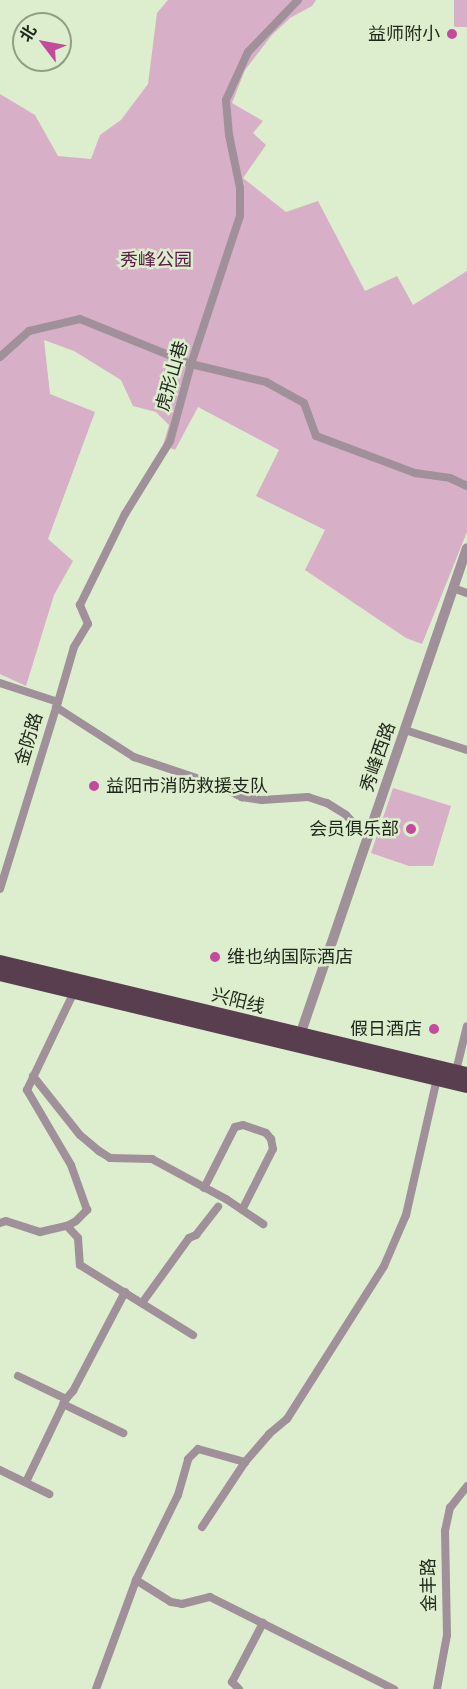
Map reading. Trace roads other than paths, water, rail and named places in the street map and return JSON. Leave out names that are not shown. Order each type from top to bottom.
[{"type":"highway","name":"兴阳线","points":[[0,962],[467,1086]]},
{"type":"highway","name":"兴阳线","points":[[0,974],[74,992],[461,1073]]},
{"type":"street","name":"虎形山巷","points":[[57,704],[74,646],[88,624],[80,605],[125,514],[170,441],[191,364],[240,216],[240,188],[229,135],[226,100],[248,52],[298,0]]},
{"type":"street","points":[[0,357],[29,331],[80,319],[191,364],[266,382],[304,403],[316,436],[415,473],[450,478],[467,486]]},
{"type":"street","name":"秀峰西路","points":[[299,1040],[467,548]]},
{"type":"street","points":[[453,588],[467,593]]},
{"type":"street","points":[[0,682],[57,704],[134,757],[220,786],[242,797],[262,800],[308,797],[327,803],[346,815],[367,838]]},
{"type":"street","name":"金防路","points":[[0,890],[57,704]]},
{"type":"street","points":[[405,730],[467,750]]},
{"type":"street","points":[[0,1223],[6,1221],[40,1232],[67,1226],[87,1210],[85,1198],[71,1165],[27,1090],[74,992]]},
{"type":"street","points":[[461,1073],[467,1026]]},
{"type":"street","points":[[33,1076],[80,1135],[99,1151],[110,1158],[152,1159],[263,1224]]},
{"type":"street","points":[[202,1527],[245,1462],[269,1434],[287,1419],[384,1266],[411,1196],[437,1079]]},
{"type":"street","points":[[204,1188],[235,1127],[243,1125],[266,1133],[271,1139],[273,1149],[242,1210]]},
{"type":"street","points":[[142,1303],[189,1238],[196,1235],[218,1208]]},
{"type":"street","points":[[67,1226],[78,1238],[80,1265],[193,1335]]},
{"type":"street","points":[[26,1482],[65,1401],[73,1391],[125,1292]]},
{"type":"street","points":[[18,1376],[123,1433]]},
{"type":"street","points":[[96,1689],[136,1580],[178,1495],[188,1459],[198,1449],[245,1462]]},
{"type":"street","points":[[0,1470],[49,1494]]},
{"type":"street","name":"金丰路","points":[[437,1689],[447,1635],[445,1531],[450,1508],[467,1486]]},
{"type":"street","points":[[136,1580],[171,1602],[182,1604],[210,1597],[394,1689]]},
{"type":"street","points":[[239,1689],[232,1682],[263,1623]]},
{"type":"place","name":"益师附小","points":[[452,34]]},
{"type":"place","name":"益阳市消防救援支队","points":[[94,786]]},
{"type":"place","name":"会员俱乐部","points":[[411,829]]},
{"type":"place","name":"维也纳国际酒店","points":[[215,957]]},
{"type":"place","name":"假日酒店","points":[[434,1029]]},
{"type":"park label","name":"秀峰公园","points":[[156,260]]}]
